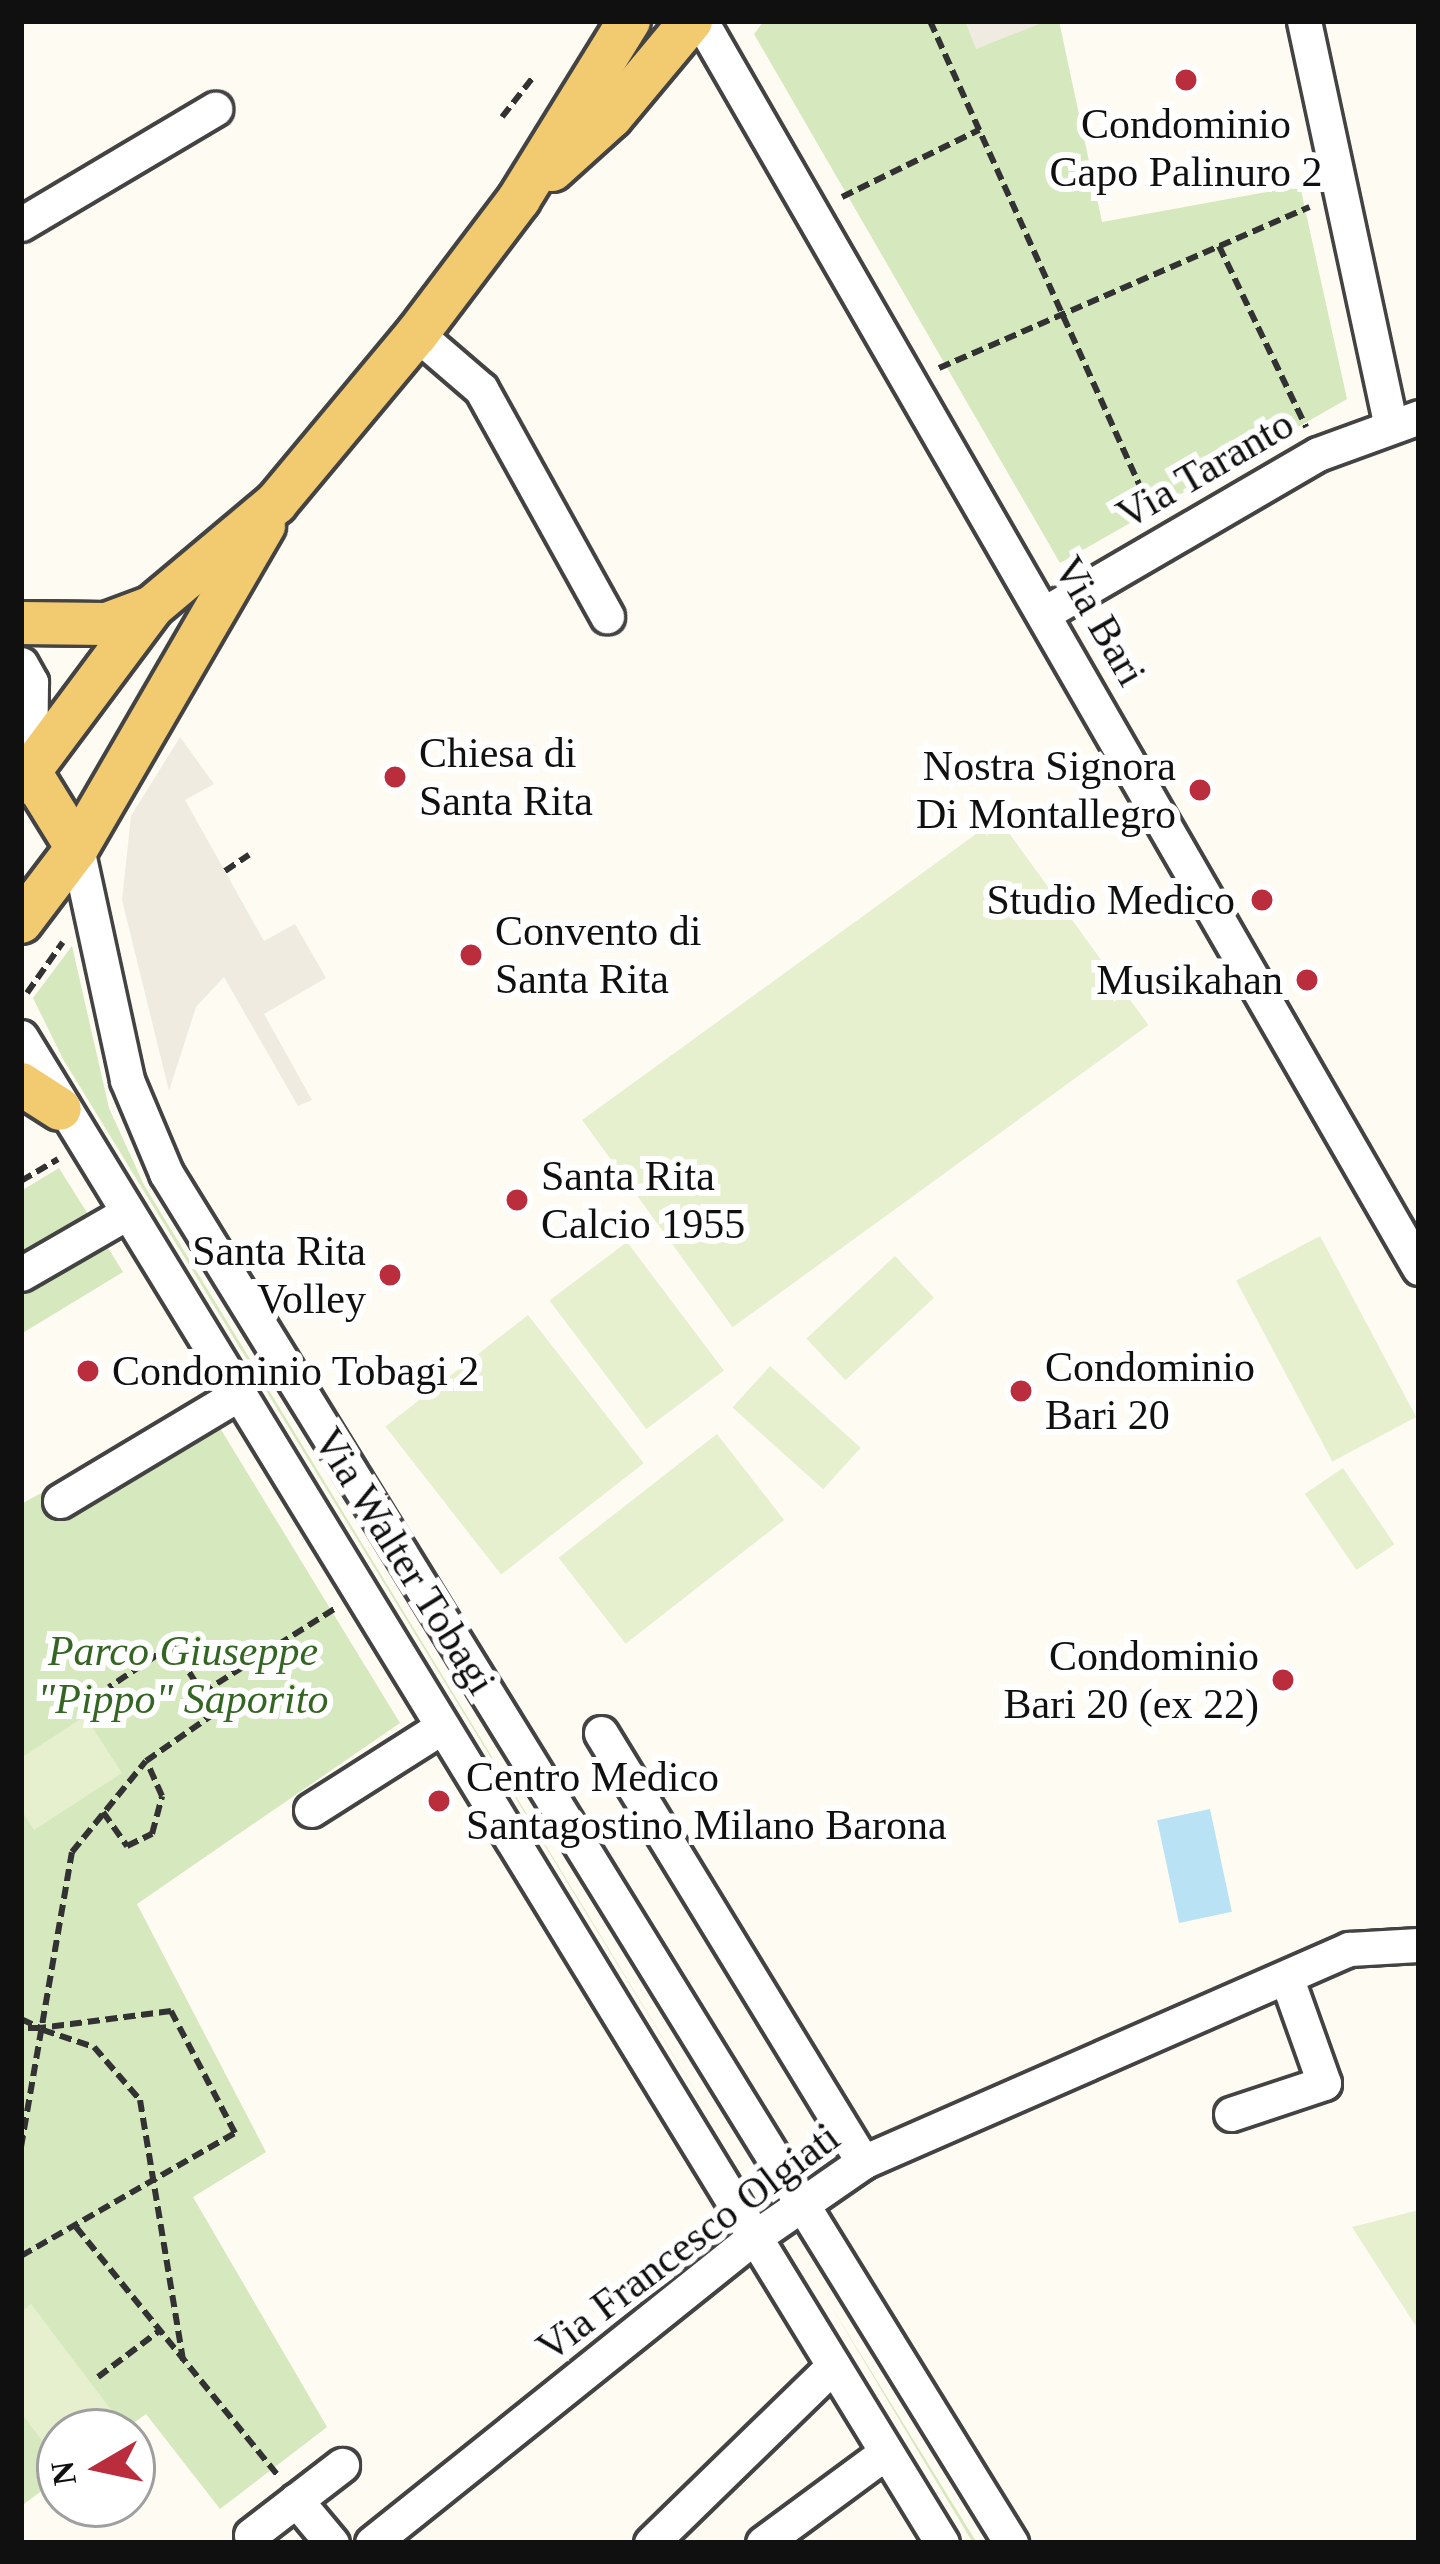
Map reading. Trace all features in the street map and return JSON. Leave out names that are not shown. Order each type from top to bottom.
[{"type":"main road","points":[[21,922],[77,848],[276,503],[417,334],[519,199],[629,21]]},
{"type":"main road","points":[[519,199],[611,117],[692,21]]},
{"type":"main road","points":[[77,848],[26,777],[152,607],[276,503]]},
{"type":"main road","points":[[21,623],[107,624],[152,607]]},
{"type":"main road","name":"Via Walter Tobagi","points":[[21,1084],[60,1109]]},
{"type":"street","name":"Via Bari","points":[[701,21],[1043,614],[1406,1216],[1419,1268]]},
{"type":"street","points":[[1304,21],[1405,420]]},
{"type":"street","points":[[21,224],[215,109]]},
{"type":"street","points":[[417,334],[481,389],[607,616]]},
{"type":"street","name":"Via Taranto","points":[[1043,614],[1318,454],[1405,420]]},
{"type":"street","points":[[21,664],[31,682],[26,777]]},
{"type":"street","name":"Via Walter Tobagi","points":[[77,848],[127,1080],[166,1174],[1011,2543]]},
{"type":"street","name":"Via Walter Tobagi","points":[[21,1037],[60,1109],[942,2543]]},
{"type":"street","points":[[21,1274],[125,1214]]},
{"type":"street","points":[[60,1501],[237,1395]]},
{"type":"street","points":[[311,1810],[440,1728]]},
{"type":"street","points":[[601,1732],[862,2162]]},
{"type":"street","name":"Via Francesco Olgiati","points":[[372,2543],[752,2239],[862,2162],[1349,1949],[1419,1945]]},
{"type":"street","points":[[1232,2114],[1324,2083],[1287,1979]]},
{"type":"street","points":[[651,2543],[831,2368]]},
{"type":"street","points":[[772,2540],[885,2453]]},
{"type":"street","points":[[251,2535],[342,2464]]},
{"type":"street","points":[[296,2500],[332,2543]]},
{"type":"path","points":[[933,22],[1154,516]]},
{"type":"path","points":[[502,117],[534,76]]},
{"type":"path","points":[[842,197],[980,130]]},
{"type":"path","points":[[939,368],[1311,206]]},
{"type":"path","points":[[1219,246],[1307,430]]},
{"type":"path","points":[[225,871],[249,855]]},
{"type":"path","points":[[27,993],[70,932]]},
{"type":"path","points":[[21,1181],[58,1159]]},
{"type":"path","points":[[202,1693],[336,1608]]},
{"type":"path","points":[[21,2147],[65,1869],[146,1761],[215,1713],[172,1645],[109,1687]]},
{"type":"path","points":[[104,1812],[127,1846],[152,1834],[162,1796],[146,1761]]},
{"type":"path","points":[[21,2257],[235,2133],[171,2011],[40,2029]]},
{"type":"path","points":[[21,2024],[94,2048],[121,2069],[140,2100],[183,2360]]},
{"type":"path","points":[[76,2227],[296,2500]]},
{"type":"path","points":[[98,2377],[159,2331]]},
{"type":"green space","points":[[764,21],[1059,21],[1102,222],[1300,186],[1347,399],[1060,563],[754,34]]},
{"type":"green space","points":[[998,818],[1148,1025],[733,1327],[582,1120]]},
{"type":"green space","points":[[72,946],[109,1108],[144,1185],[725,2140],[63,1059],[33,998]]},
{"type":"green space","points":[[59,1168],[91,1219],[21,1260],[21,1191]]},
{"type":"green space","points":[[1320,1236],[1416,1417],[1332,1462],[1236,1281]]},
{"type":"green space","points":[[103,1240],[123,1272],[21,1334],[21,1289]]},
{"type":"green space","points":[[627,1242],[724,1371],[646,1429],[550,1300]]},
{"type":"green space","points":[[895,1256],[934,1298],[845,1380],[807,1339]]},
{"type":"green space","points":[[528,1315],[644,1463],[501,1575],[385,1426]]},
{"type":"green space","points":[[770,1366],[861,1448],[823,1489],[733,1408]]},
{"type":"green space","name":"Parco Giuseppe \"Pippo\" Saporito","points":[[220,1428],[400,1723],[137,1904],[266,2152],[193,2197],[327,2427],[220,2509],[156,2427],[156,2408],[36,2408],[36,2495],[24,2504],[21,1504],[47,1490],[63,1518]]},
{"type":"green space","points":[[717,1434],[784,1520],[626,1644],[559,1558]]},
{"type":"green space","points":[[1343,1468],[1394,1544],[1356,1570],[1305,1494]]},
{"type":"green space","points":[[85,1716],[122,1773],[34,1830],[21,1810],[21,1758]]},
{"type":"green space","points":[[1419,2210],[1419,2331],[1352,2227]]},
{"type":"green space","points":[[31,2304],[110,2408],[36,2408],[36,2433],[21,2413],[21,2312]]},
{"type":"green space","points":[[831,2306],[977,2543],[973,2543]]},
{"type":"shaded area","points":[[965,21],[1037,21],[1039,24],[976,49]]},
{"type":"shaded area","points":[[180,737],[214,784],[185,800],[264,941],[295,924],[326,978],[264,1014],[312,1100],[298,1106],[224,977],[196,1007],[169,1091],[122,900],[131,816]]},
{"type":"water","points":[[1210,1809],[1232,1912],[1179,1923],[1157,1820]]},
{"type":"place","name":"Condominio Capo Palinuro 2","points":[[1186,80]]},
{"type":"place","name":"Chiesa di Santa Rita","points":[[395,777]]},
{"type":"place","name":"Nostra Signora Di Montallegro","points":[[1200,790]]},
{"type":"place","name":"Studio Medico","points":[[1262,900]]},
{"type":"place","name":"Convento di Santa Rita","points":[[471,955]]},
{"type":"place","name":"Musikahan","points":[[1307,980]]},
{"type":"place","name":"Santa Rita Calcio 1955","points":[[517,1200]]},
{"type":"place","name":"Santa Rita Volley","points":[[390,1275]]},
{"type":"place","name":"Condominio Tobagi 2","points":[[88,1371]]},
{"type":"place","name":"Condominio Bari 20","points":[[1021,1391]]},
{"type":"place","name":"Condominio Bari 20 (ex 22)","points":[[1283,1680]]},
{"type":"place","name":"Centro Medico Santagostino Milano Barona","points":[[439,1801]]}]
